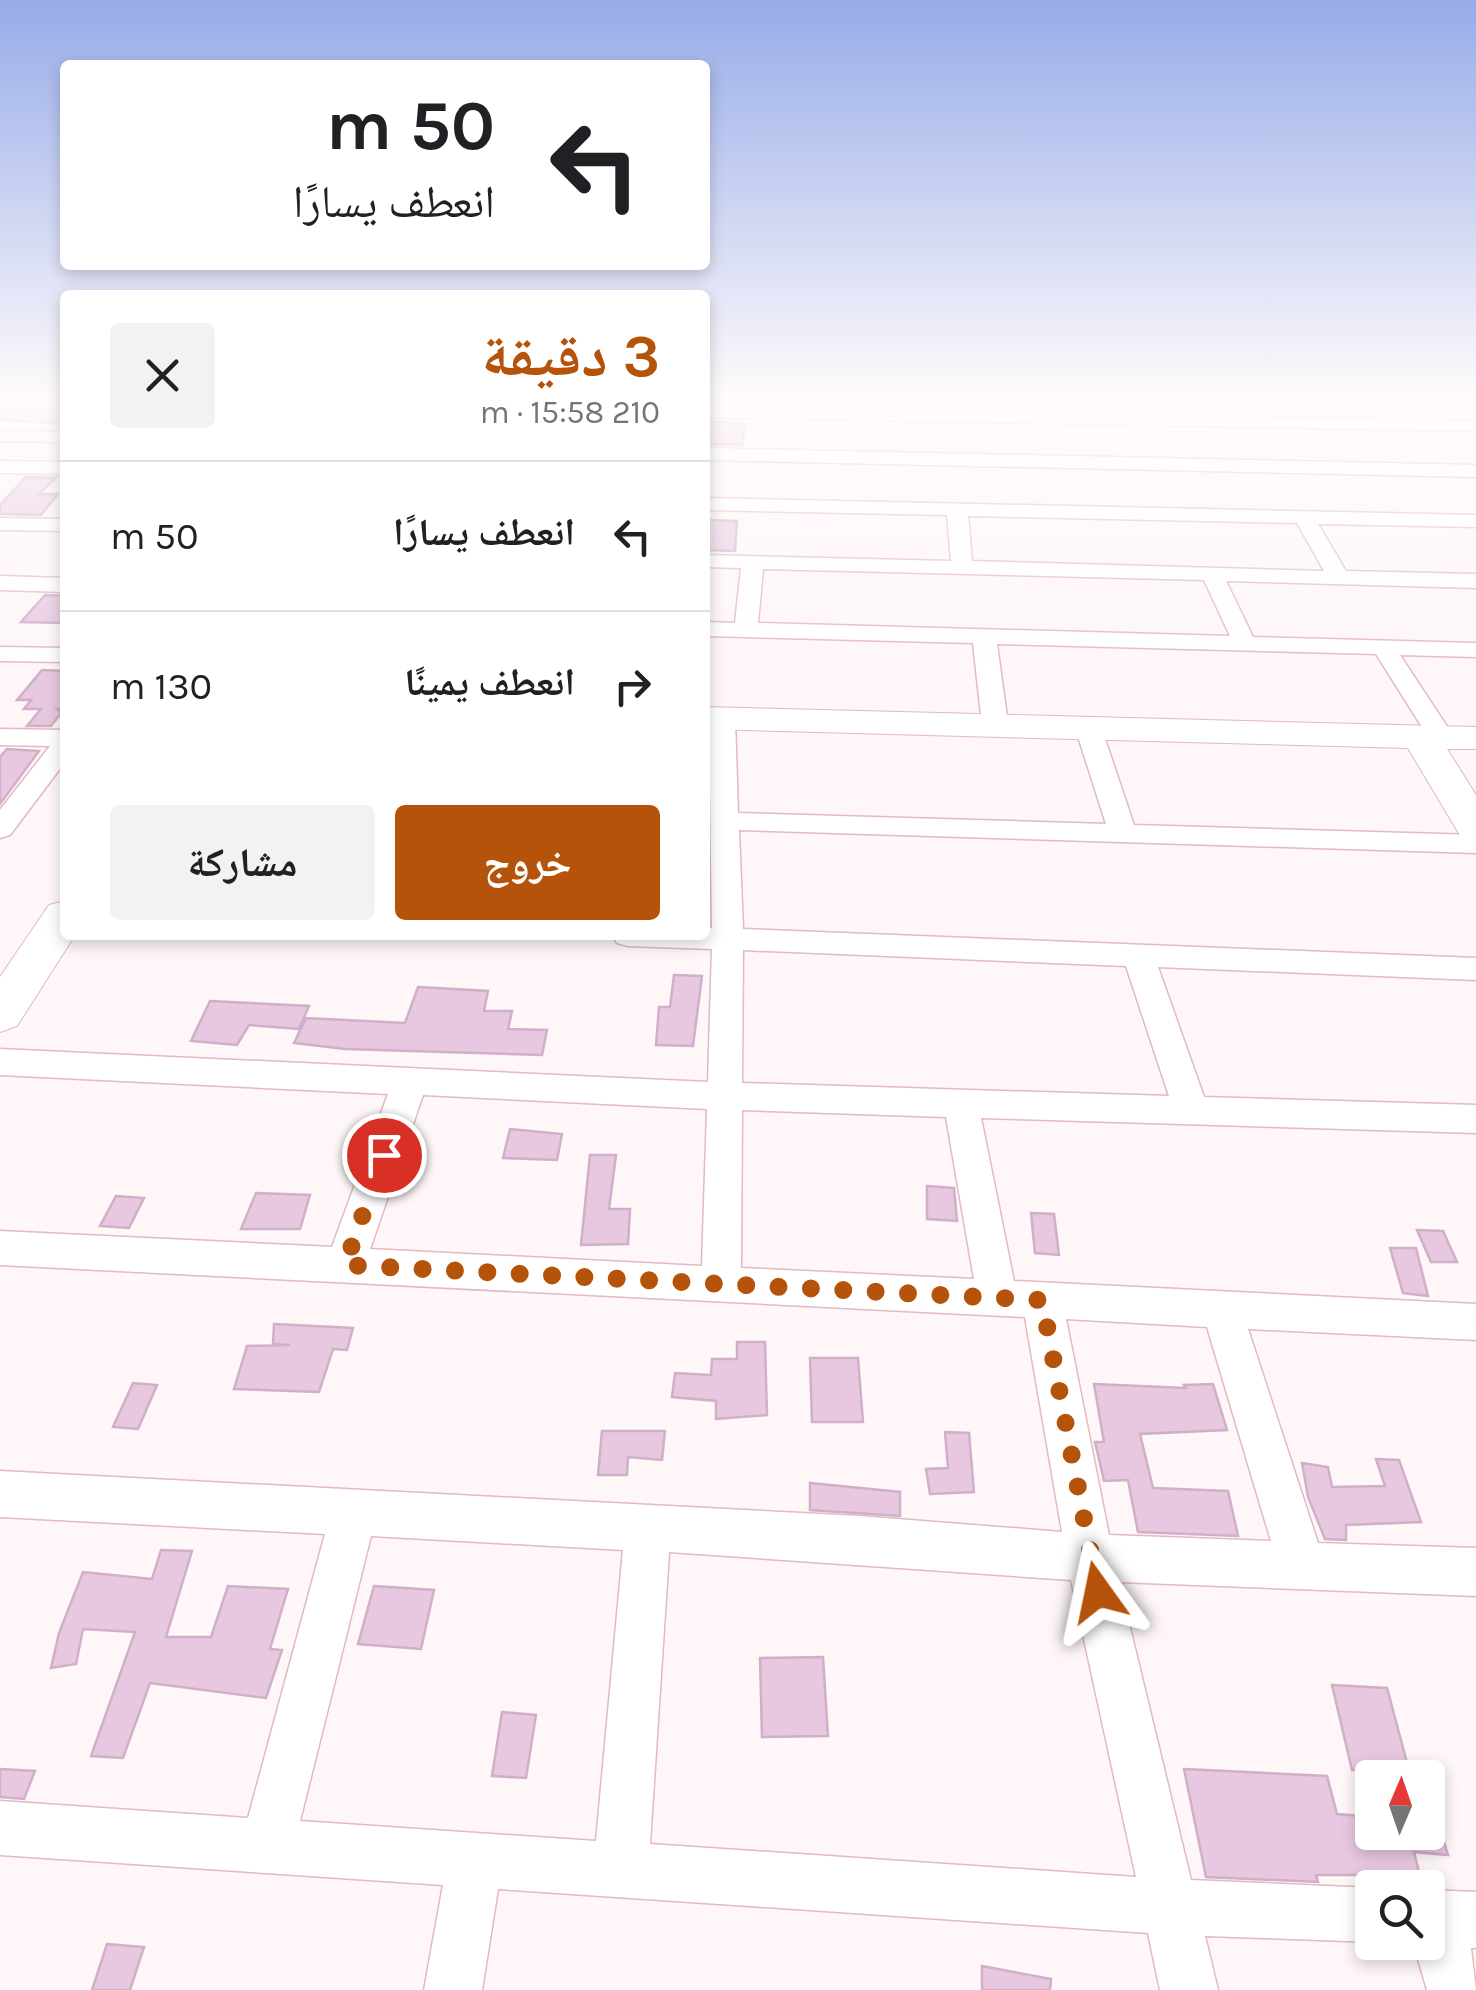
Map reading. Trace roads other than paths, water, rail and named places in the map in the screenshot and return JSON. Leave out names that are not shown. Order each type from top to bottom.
[{"type":"street","points":[[710,503],[781,487]]},
{"type":"street","points":[[838,487],[957,509],[1149,487]]},
{"type":"street","points":[[1131,487],[1306,519],[1432,487]]},
{"type":"street","points":[[1383,487],[1476,522]]},
{"type":"street","points":[[957,509],[962,567]]},
{"type":"street","points":[[1306,519],[1340,576]]},
{"type":"street","points":[[0,524],[60,526]]},
{"type":"street","points":[[710,561],[1476,581]]},
{"type":"street","points":[[746,629],[753,562]]},
{"type":"street","points":[[1211,573],[1245,644]]},
{"type":"street","points":[[0,584],[60,585]]},
{"type":"street","points":[[710,629],[1476,650]]},
{"type":"street","points":[[984,637],[996,724]]},
{"type":"street","points":[[1384,648],[1446,737],[1476,828]]},
{"type":"street","points":[[0,654],[60,655]]},
{"type":"street","points":[[721,1284],[728,940],[713,718],[1446,737]]},
{"type":"street","points":[[1088,727],[1123,833]]},
{"type":"street","points":[[0,737],[60,741]]},
{"type":"street","points":[[0,829],[60,748]]},
{"type":"street","points":[[722,820],[1476,844]]},
{"type":"street","points":[[0,1014],[60,924]]},
{"type":"street","points":[[710,939],[1476,969]]},
{"type":"street","points":[[1139,957],[1192,1112]]},
{"type":"street","points":[[0,1062],[723,1096],[1476,1119]]},
{"type":"street","points":[[345,1265],[410,1081]]},
{"type":"street","points":[[962,1104],[1020,1298],[1090,1558],[1189,1990]]},
{"type":"street","points":[[0,1248],[1476,1322]]},
{"type":"street","points":[[1222,1310],[1301,1563]]},
{"type":"street","points":[[0,1494],[648,1528],[1090,1558],[1476,1572]]},
{"type":"street","points":[[267,1846],[354,1513]]},
{"type":"street","points":[[621,1870],[648,1528]]},
{"type":"street","points":[[0,1828],[1171,1907],[1355,1915]]},
{"type":"street","points":[[452,1990],[475,1860]]},
{"type":"street","points":[[1446,1919],[1456,1990]]}]
